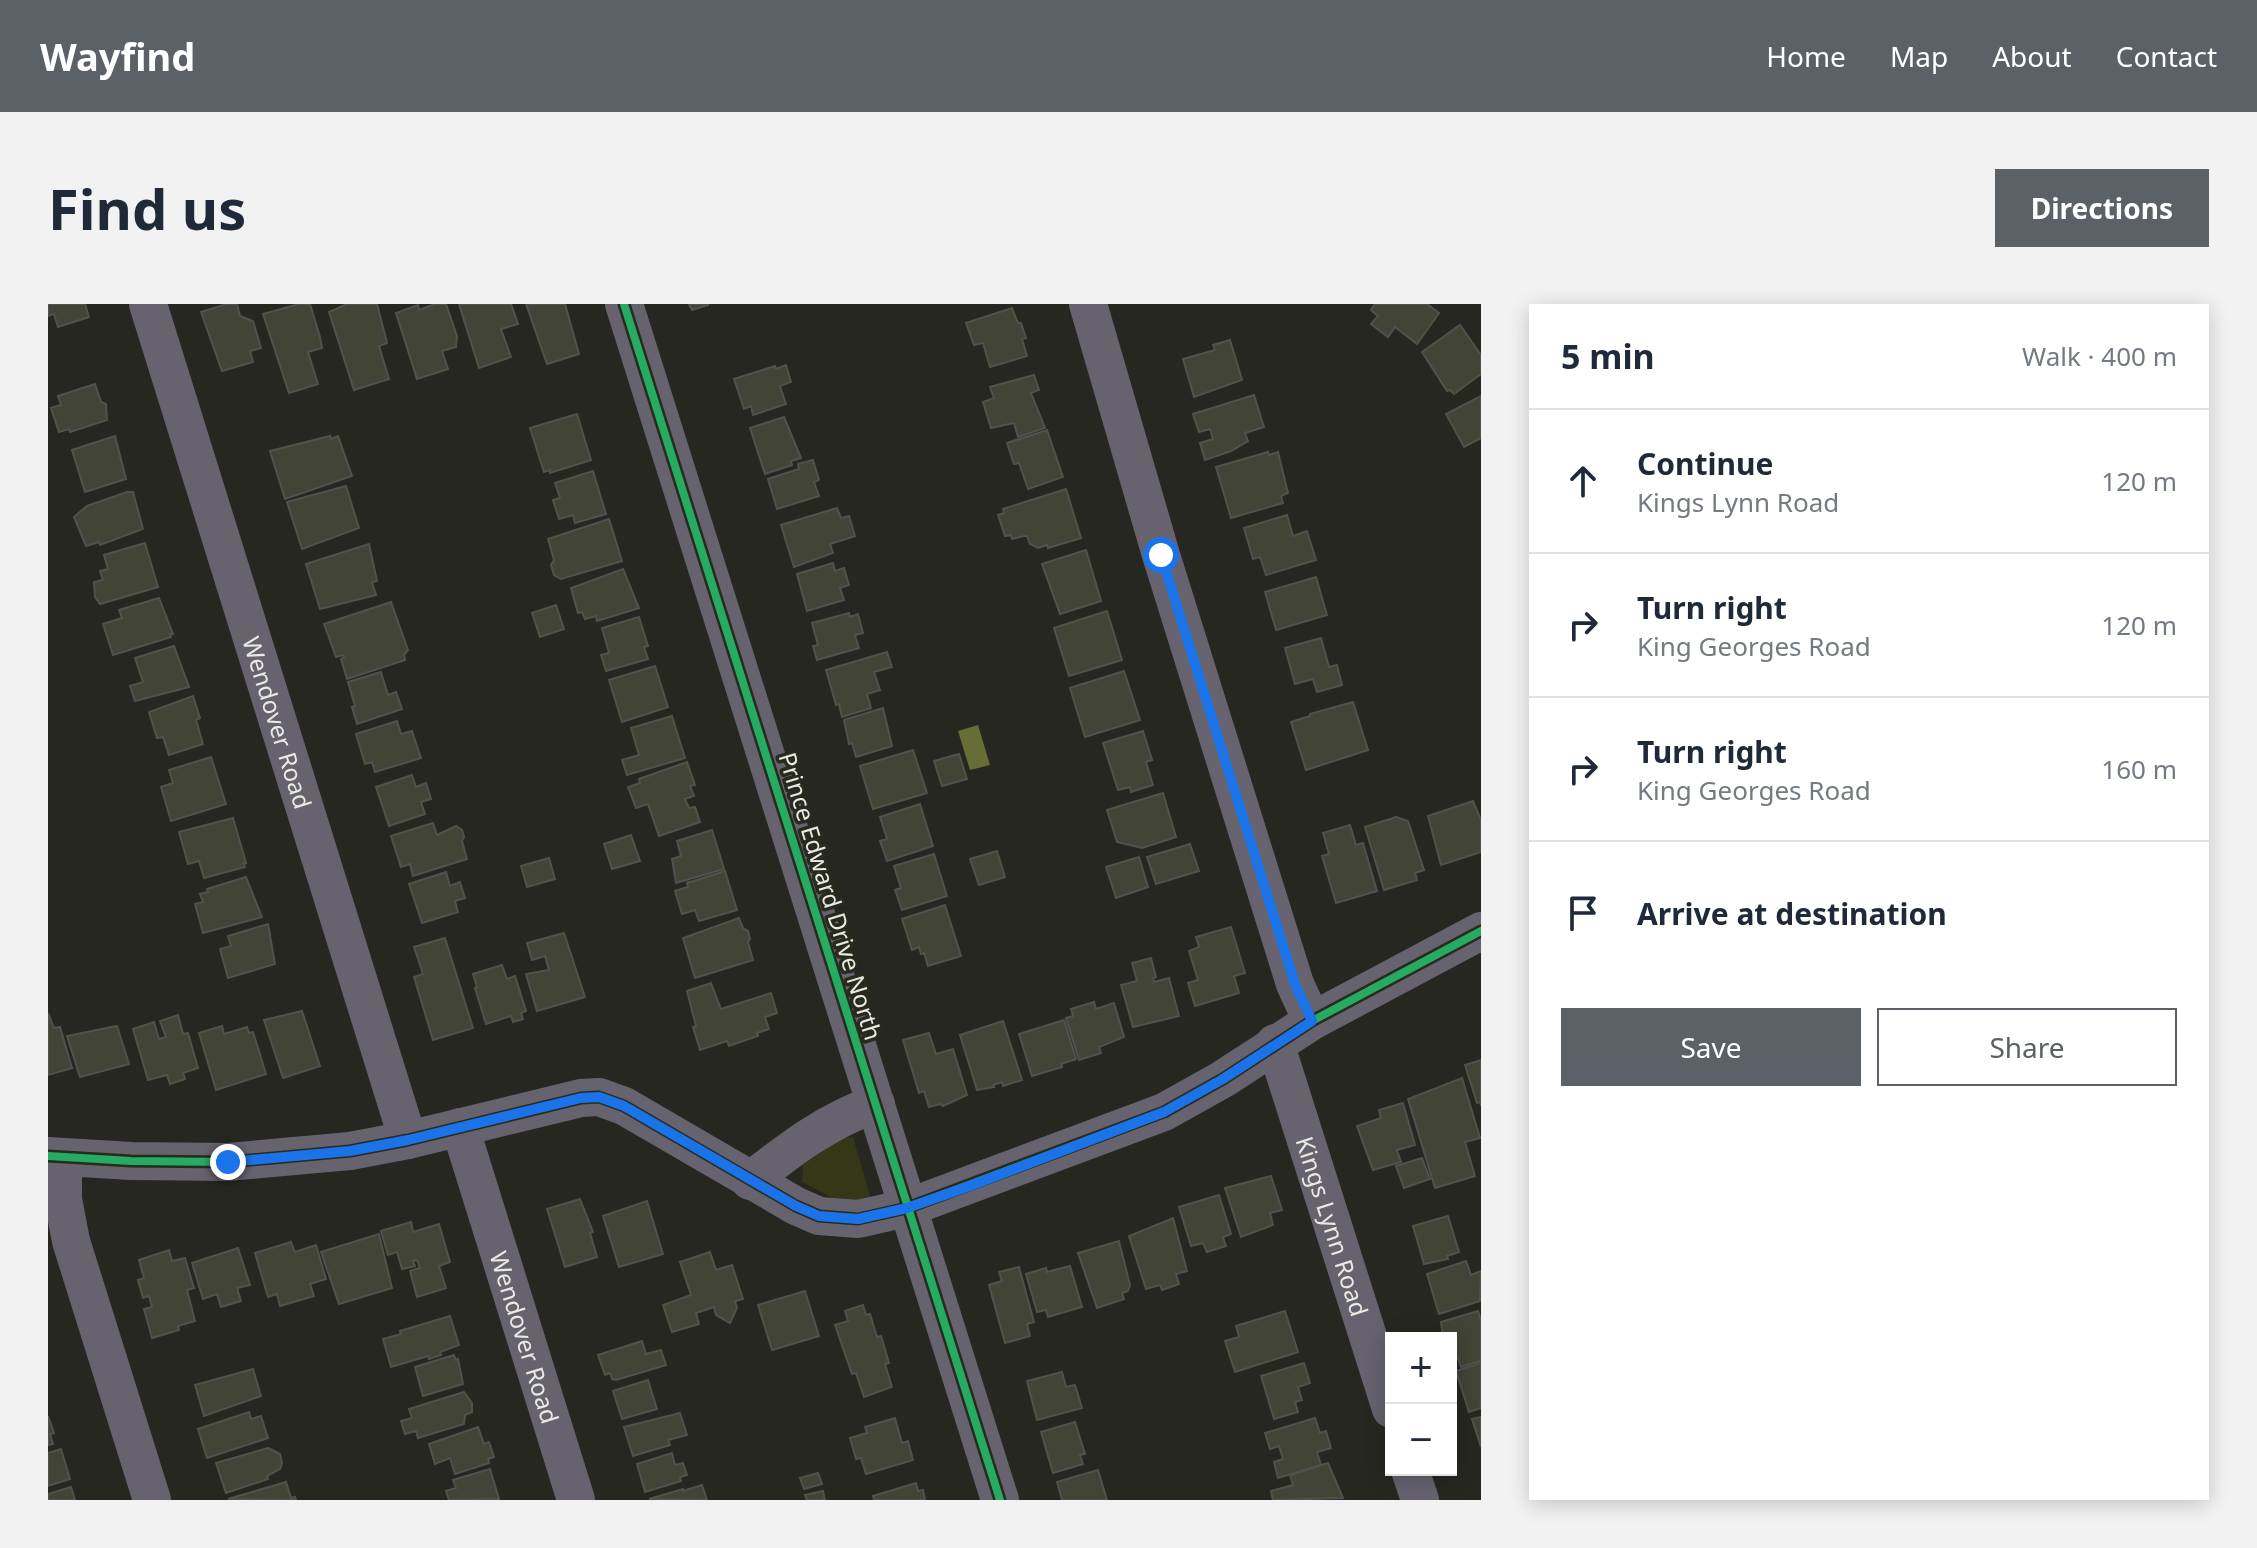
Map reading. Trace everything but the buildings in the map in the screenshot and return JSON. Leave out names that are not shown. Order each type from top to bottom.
[{"type":"street","name":"Wendover Road","points":[[148,304],[408,1140]]},
{"type":"street","name":"Prince Edward Drive North","points":[[624,304],[1000,1500]]},
{"type":"street","points":[[1088,304],[1161,555],[1295,984],[1312,1021]]},
{"type":"street","points":[[152,1500],[71,1241],[55,1157],[228,1162],[350,1151],[544,1106],[599,1097],[624,1106],[750,1181],[819,1216],[858,1219],[907,1208],[1164,1112],[1223,1079],[1312,1021],[1481,931]]},
{"type":"street","name":"Kings Lynn Road","points":[[1275,1043],[1389,1404]]},
{"type":"street","points":[[750,1181],[839,1118],[876,1104]]},
{"type":"street","name":"Wendover Road","points":[[460,1127],[576,1500]]},
{"type":"street","points":[[1412,1476],[1420,1500]]},
{"type":"shaded area","points":[[978,725],[990,765],[970,770],[958,731]]},
{"type":"shaded area","points":[[853,1137],[871,1200],[838,1201],[802,1182],[803,1165],[839,1139]]},
{"type":"cycle path","points":[[624,304],[1000,1500]]},
{"type":"cycle path","points":[[48,1156],[228,1162],[350,1151],[581,1098],[599,1097],[624,1106],[796,1206],[819,1216],[858,1219],[907,1208],[1164,1112],[1223,1079],[1312,1021],[1481,931]]},
{"type":"route","points":[[228,1162],[350,1151],[544,1106],[599,1097],[624,1106],[796,1206],[819,1216],[858,1219],[907,1208],[1164,1112],[1223,1079],[1312,1021],[1295,984],[1161,555]]}]
